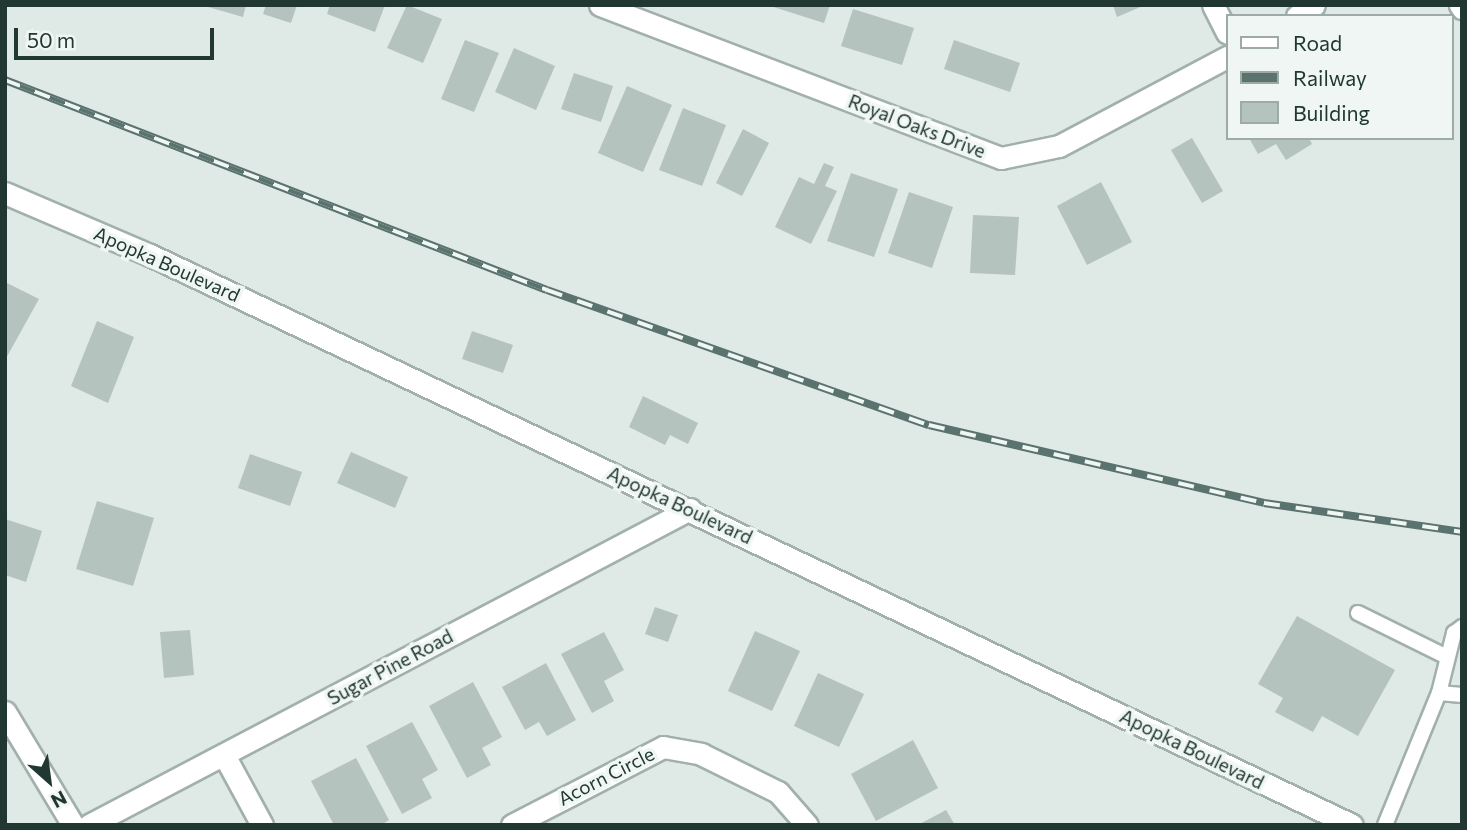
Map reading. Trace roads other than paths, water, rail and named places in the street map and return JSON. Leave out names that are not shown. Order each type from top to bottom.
[{"type":"street","name":"Royal Oaks Drive","points":[[600,5],[1001,158],[1059,146],[1226,58]]},
{"type":"street","points":[[1213,5],[1226,31]]},
{"type":"street","name":"Apopka Boulevard","points":[[5,193],[150,255],[1352,825]]},
{"type":"street","name":"Sugar Pine Road","points":[[89,825],[690,509]]},
{"type":"street","points":[[5,712],[73,825]]},
{"type":"street","name":"Acorn Circle","points":[[512,825],[663,747],[701,754],[778,792],[807,825]]},
{"type":"street","points":[[224,755],[262,825]]},
{"type":"lane","points":[[1358,613],[1445,656]]},
{"type":"lane","points":[[1385,825],[1440,693],[1445,656],[1462,627]]},
{"type":"lane","points":[[1440,693],[1462,695]]},
{"type":"railway","points":[[5,80],[547,290],[929,425],[1264,503],[1462,532]]}]
